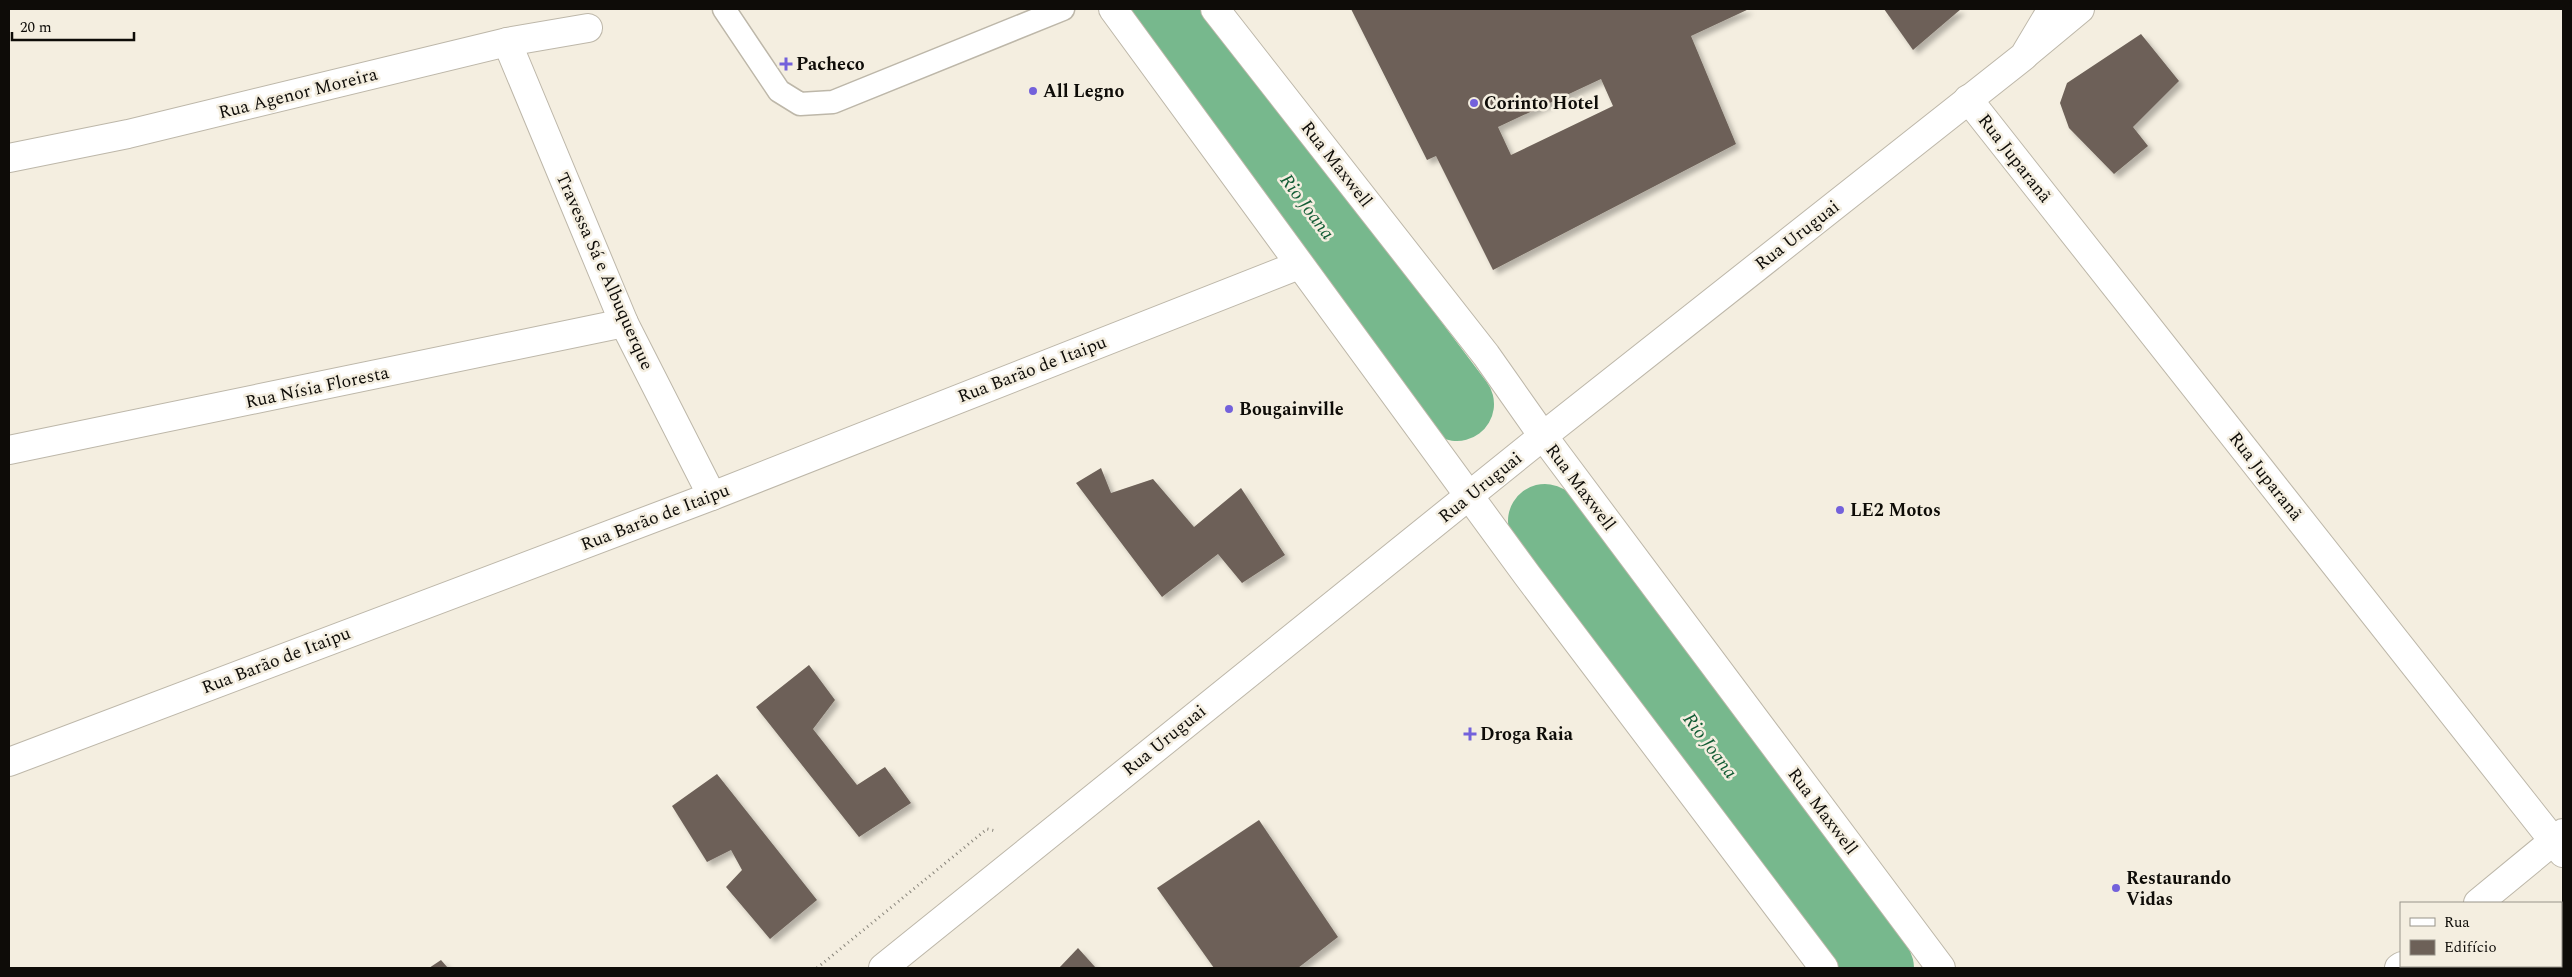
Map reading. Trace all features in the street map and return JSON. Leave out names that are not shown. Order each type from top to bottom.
[{"type":"street","points":[[1113,9],[1299,265],[1391,387],[1469,497],[1824,968]]},
{"type":"street","name":"Rua Maxwell","points":[[1215,9],[1486,355],[1543,436],[1941,968]]},
{"type":"street","points":[[2024,56],[2052,9]]},
{"type":"street","name":"Rua Uruguai","points":[[883,968],[1040,839],[1543,436],[2024,56],[2080,9]]},
{"type":"street","name":"Rua Agenor Moreira","points":[[9,158],[128,134],[507,42],[588,28]]},
{"type":"street","name":"Travessa Sá e Albuquerque","points":[[507,42],[624,324],[712,496]]},
{"type":"street","name":"Rua Juparanã","points":[[1968,99],[2560,842]]},
{"type":"street","name":"Rua Barão de Itaipu","points":[[9,762],[712,496],[1299,265]]},
{"type":"street","name":"Rua Nísia Floresta","points":[[9,450],[624,324]]},
{"type":"street","points":[[2479,902],[2560,842]]},
{"type":"lane","points":[[724,9],[779,91],[800,104],[833,102],[1064,9]]},
{"type":"building","points":[[1351,9],[1749,9],[1691,36],[1736,144],[1493,270],[1436,156],[1427,160]],"holes":[[[1601,79],[1613,106],[1511,155],[1498,127]]]},
{"type":"building","points":[[1884,9],[1961,9],[1913,50]]},
{"type":"building","points":[[2141,34],[2179,81],[2133,127],[2148,146],[2114,174],[2069,128],[2060,103],[2067,83]]},
{"type":"building","points":[[1101,468],[1111,493],[1153,479],[1194,527],[1241,488],[1285,555],[1242,583],[1218,554],[1162,597],[1076,483]]},
{"type":"building","points":[[809,665],[835,700],[813,729],[857,785],[885,767],[911,803],[859,837],[756,707]]},
{"type":"building","points":[[717,774],[817,900],[770,939],[726,887],[742,870],[731,850],[707,862],[672,806]]},
{"type":"building","points":[[1259,820],[1338,937],[1298,968],[1214,968],[1157,888]]},
{"type":"building","points":[[1078,948],[1096,968],[1059,968]]},
{"type":"building","points":[[441,960],[448,968],[429,968]]},
{"type":"waterway","name":"Rio Joana","points":[[1159,9],[1457,404]]},
{"type":"waterway","name":"Rio Joana","points":[[1545,521],[1877,968]]},
{"type":"place","name":"Pacheco","points":[[786,64]]},
{"type":"place","name":"All Legno","points":[[1033,91]]},
{"type":"place","name":"Corinto Hotel","points":[[1474,103]]},
{"type":"place","name":"Bougainville","points":[[1229,409]]},
{"type":"place","name":"LE2 Motos","points":[[1840,510]]},
{"type":"place","name":"Droga Raia","points":[[1470,734]]},
{"type":"place","name":"Restaurando Vidas","points":[[2116,888]]}]
